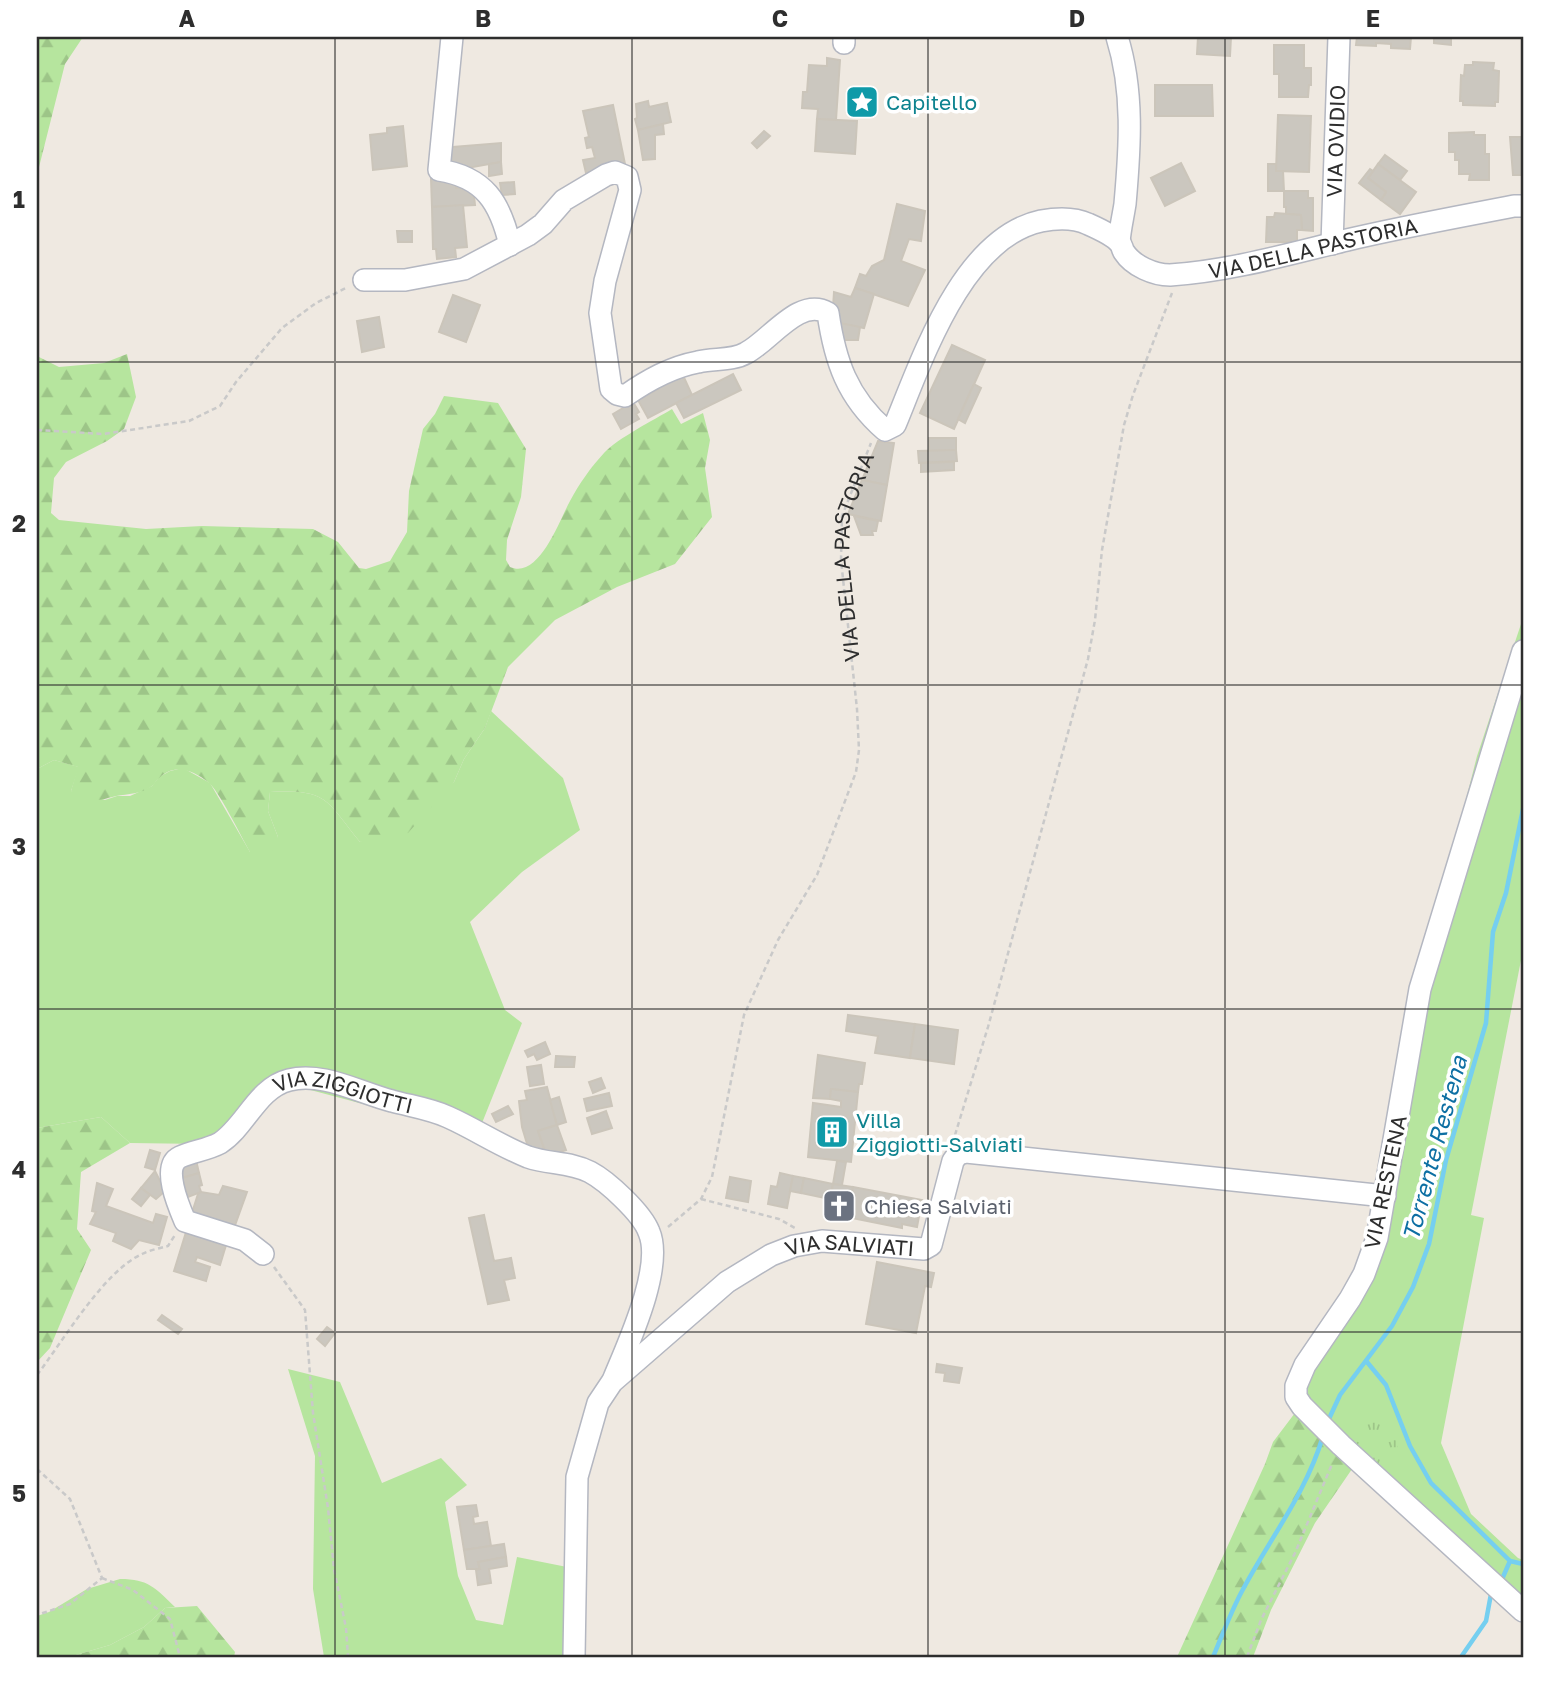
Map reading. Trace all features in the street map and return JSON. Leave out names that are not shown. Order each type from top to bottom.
[{"type":"street","points":[[452,37],[439,170],[457,173],[484,187],[501,215],[510,245]]},
{"type":"street","points":[[1117,37],[1125,61],[1129,96],[1128,162],[1119,242]]},
{"type":"street","name":"VIA OVIDIO","points":[[1332,244],[1339,37]]},
{"type":"street","points":[[364,280],[405,280],[464,269],[543,224],[564,200],[597,179],[615,172],[627,177],[630,190],[605,281],[600,313],[611,389],[625,396],[678,366],[735,358],[747,353],[800,312],[810,308],[821,309],[828,313],[835,356],[843,376],[878,424]]},
{"type":"street","name":"VIA DELLA PASTORIA","points":[[878,424],[885,430],[895,425],[933,337],[952,300],[976,265],[1002,240],[1035,222],[1056,218],[1085,222],[1119,242],[1124,253],[1140,267],[1155,273],[1180,274],[1264,260],[1473,214],[1523,206]]},
{"type":"street","name":"VIA RESTENA","points":[[1523,651],[1420,989],[1377,1238],[1364,1274],[1305,1365],[1296,1386],[1296,1397],[1302,1406],[1341,1445],[1523,1611]]},
{"type":"street","name":"VIA ZIGGIOTTI","points":[[185,1220],[172,1180],[177,1158],[209,1149],[228,1137],[262,1096],[274,1087],[288,1080],[304,1078],[321,1080],[445,1115],[515,1152],[590,1172],[618,1194],[639,1216],[650,1233]]},
{"type":"street","points":[[966,1152],[1385,1196]]},
{"type":"street","name":"VIA SALVIATI","points":[[574,1657],[577,1477],[597,1403],[612,1382],[727,1282],[772,1255],[794,1246],[822,1241],[924,1249],[931,1245],[953,1161],[958,1154],[966,1152]]},
{"type":"street","points":[[185,1220],[245,1240],[263,1254]]},
{"type":"street","points":[[612,1382],[644,1304],[652,1258],[650,1233]]},
{"type":"path","points":[[966,1152],[956,1142],[955,1134],[991,1016],[1088,659],[1102,550],[1124,425],[1180,274]]},
{"type":"path","points":[[37,430],[103,434],[189,421],[220,406],[236,382],[282,328],[316,303],[364,280]]},
{"type":"path","name":"VIA DELLA PASTORIA","points":[[701,1199],[712,1177],[744,1015],[778,940],[817,875],[856,772],[859,750],[857,709],[841,560],[842,516],[878,424]]},
{"type":"path","points":[[650,1233],[665,1230],[701,1199],[779,1219],[822,1241]]},
{"type":"path","points":[[37,1375],[118,1269],[142,1254],[168,1246],[185,1220]]},
{"type":"path","points":[[263,1254],[286,1281],[305,1310],[313,1413],[328,1508],[334,1569],[346,1628],[348,1657]]},
{"type":"path","points":[[1247,1657],[1261,1620],[1295,1553],[1341,1445]]},
{"type":"path","points":[[37,1469],[70,1499],[102,1578],[133,1590],[170,1619],[180,1657]]},
{"type":"path","points":[[37,1615],[70,1604],[102,1578]]},
{"type":"green space","points":[[37,37],[83,37],[65,64],[37,175]]},
{"type":"green space","points":[[127,354],[136,397],[124,429],[66,462],[54,478],[51,513],[59,520],[146,529],[202,526],[313,529],[338,542],[359,568],[366,569],[390,561],[407,532],[409,491],[423,429],[444,396],[498,403],[526,449],[521,497],[507,540],[506,560],[510,567],[520,569],[539,557],[577,488],[610,447],[672,409],[681,424],[703,413],[710,440],[705,468],[712,517],[675,564],[617,587],[555,620],[508,667],[485,728],[464,759],[454,782],[408,833],[360,842],[332,807],[315,795],[270,792],[268,811],[278,837],[271,853],[250,852],[212,786],[190,772],[171,771],[143,791],[92,801],[71,791],[78,767],[54,760],[37,769],[37,356],[59,367],[104,363]]},
{"type":"green space","points":[[1523,618],[1523,950],[1471,1215],[1484,1218],[1441,1443],[1471,1514],[1523,1560],[1523,1613],[1301,1405],[1309,1353],[1372,1255],[1422,973],[1477,756]]},
{"type":"green space","points":[[491,711],[563,778],[580,830],[522,872],[470,922],[505,1010],[522,1023],[474,1143],[438,1124],[288,1084],[202,1144],[130,1143],[101,1117],[37,1128],[37,769],[54,760],[79,767],[71,791],[105,800],[130,796],[152,786],[159,777],[170,771],[183,768],[210,783],[250,852],[278,837],[268,811],[270,792],[315,795],[332,807],[360,842],[454,782],[464,759],[485,728]]},
{"type":"green space","points":[[101,1117],[130,1143],[81,1172],[77,1229],[91,1250],[50,1348],[37,1362],[37,1128]]},
{"type":"green space","points":[[288,1369],[340,1382],[382,1483],[441,1458],[467,1485],[445,1502],[458,1576],[476,1620],[503,1625],[517,1557],[572,1568],[575,1657],[324,1657],[313,1589],[315,1456]]},
{"type":"green space","points":[[1301,1405],[1363,1453],[1315,1523],[1271,1610],[1253,1657],[1177,1657],[1273,1442]]},
{"type":"green space","points":[[1368,1411],[1391,1425],[1399,1451],[1380,1471],[1344,1438]]},
{"type":"green space","points":[[120,1579],[151,1586],[175,1607],[165,1608],[144,1627],[110,1645],[69,1657],[37,1657],[37,1616],[49,1612],[87,1589]]},
{"type":"green space","points":[[197,1606],[235,1652],[234,1657],[69,1657],[110,1645],[144,1627],[165,1608]]},
{"type":"building","points":[[1198,37],[1231,37],[1230,56],[1197,54]]},
{"type":"building","points":[[1357,37],[1411,37],[1410,49],[1391,48],[1391,44],[1356,45]]},
{"type":"building","points":[[1434,37],[1451,37],[1451,45],[1434,43]]},
{"type":"building","points":[[1274,45],[1304,45],[1304,68],[1311,68],[1308,97],[1279,97],[1279,74],[1274,74]]},
{"type":"building","points":[[827,58],[840,60],[836,120],[817,119],[818,109],[802,108],[803,92],[807,92],[809,65],[827,66]]},
{"type":"building","points":[[1473,62],[1494,63],[1493,70],[1499,71],[1498,102],[1495,102],[1495,106],[1463,105],[1463,101],[1460,101],[1461,75],[1464,76],[1465,65],[1473,65]]},
{"type":"building","points":[[1155,85],[1212,85],[1213,116],[1155,116]]},
{"type":"building","points":[[648,101],[649,107],[667,103],[671,122],[638,130],[635,119],[636,104]]},
{"type":"building","points":[[613,105],[625,164],[586,173],[583,160],[595,158],[592,147],[587,148],[585,138],[589,137],[583,111]]},
{"type":"building","points":[[1278,115],[1311,116],[1309,172],[1276,171]]},
{"type":"building","points":[[817,119],[857,121],[855,154],[815,151]]},
{"type":"building","points":[[663,124],[664,134],[655,135],[655,159],[643,160],[638,130]]},
{"type":"building","points":[[403,126],[407,166],[373,170],[370,135],[387,133],[387,128]]},
{"type":"building","points":[[764,131],[770,136],[757,148],[752,143]]},
{"type":"building","points":[[1474,132],[1474,135],[1485,135],[1485,154],[1489,154],[1489,180],[1469,180],[1470,174],[1459,174],[1459,160],[1455,160],[1455,152],[1449,152],[1449,133]]},
{"type":"building","points":[[1510,137],[1523,137],[1523,175],[1513,175]]},
{"type":"building","points":[[501,143],[501,162],[467,168],[443,168],[441,148]]},
{"type":"building","points":[[1385,155],[1407,171],[1400,180],[1378,164]]},
{"type":"building","points":[[501,162],[502,174],[489,176],[489,164]]},
{"type":"building","points":[[1181,163],[1195,191],[1165,206],[1151,178]]},
{"type":"building","points":[[1268,164],[1276,164],[1276,171],[1283,171],[1284,191],[1268,191]]},
{"type":"building","points":[[1378,164],[1416,192],[1400,214],[1381,200],[1386,192],[1368,178]]},
{"type":"building","points":[[1370,169],[1373,171],[1368,178],[1386,192],[1381,200],[1359,183]]},
{"type":"building","points":[[456,177],[456,188],[473,187],[475,205],[432,207],[431,179]]},
{"type":"building","points":[[514,182],[515,194],[502,195],[500,183]]},
{"type":"building","points":[[1284,191],[1308,191],[1308,198],[1313,198],[1313,231],[1302,230],[1301,215],[1286,214]]},
{"type":"building","points":[[897,204],[925,211],[921,241],[909,239],[901,261],[925,270],[908,306],[855,288],[860,274],[866,276],[872,266],[884,260]]},
{"type":"building","points":[[463,205],[467,247],[455,248],[456,257],[437,259],[436,249],[433,249],[432,207]]},
{"type":"building","points":[[1275,213],[1301,215],[1302,230],[1297,230],[1297,242],[1266,242],[1267,217],[1274,217]]},
{"type":"building","points":[[397,231],[412,231],[412,242],[398,242]]},
{"type":"building","points":[[855,288],[874,294],[864,328],[832,322],[834,292],[851,297]]},
{"type":"building","points":[[453,295],[480,305],[466,342],[439,332]]},
{"type":"building","points":[[379,317],[384,347],[362,352],[357,321]]},
{"type":"building","points":[[835,322],[860,327],[858,340],[841,340]]},
{"type":"building","points":[[952,345],[985,360],[954,429],[920,413]]},
{"type":"building","points":[[681,371],[692,395],[648,418],[638,400],[658,389],[655,384]]},
{"type":"building","points":[[733,374],[741,390],[684,418],[676,403]]},
{"type":"building","points":[[974,384],[981,388],[965,423],[958,419]]},
{"type":"building","points":[[633,402],[639,412],[636,414],[639,419],[621,429],[613,414]]},
{"type":"building","points":[[929,438],[956,438],[956,450],[929,451]]},
{"type":"building","points":[[878,441],[894,443],[887,485],[862,480]]},
{"type":"building","points":[[956,450],[957,461],[919,463],[918,451]]},
{"type":"building","points":[[954,462],[954,470],[921,472],[921,463]]},
{"type":"building","points":[[862,480],[887,485],[881,521],[848,514]]},
{"type":"building","points":[[854,516],[878,521],[876,531],[872,531],[873,535],[861,535]]},
{"type":"building","points":[[848,1015],[915,1024],[910,1058],[875,1053],[878,1036],[846,1031]]},
{"type":"building","points":[[915,1024],[958,1030],[954,1064],[910,1058]]},
{"type":"building","points":[[545,1042],[550,1054],[537,1060],[534,1054],[528,1057],[525,1051]]},
{"type":"building","points":[[818,1055],[865,1063],[858,1092],[831,1089],[830,1099],[813,1098]]},
{"type":"building","points":[[556,1056],[575,1057],[574,1067],[555,1067]]},
{"type":"building","points":[[541,1065],[544,1084],[530,1086],[527,1067]]},
{"type":"building","points":[[601,1078],[605,1088],[593,1093],[589,1082]]},
{"type":"building","points":[[547,1087],[557,1125],[538,1131],[545,1151],[528,1147],[519,1101],[527,1100],[525,1091]]},
{"type":"building","name":"Villa Ziggiotti-Salviati","points":[[831,1089],[858,1092],[851,1162],[808,1157],[813,1103],[841,1107],[841,1101],[830,1099]]},
{"type":"building","points":[[609,1093],[612,1106],[587,1111],[584,1099]]},
{"type":"building","points":[[559,1097],[566,1122],[557,1125],[550,1100]]},
{"type":"building","points":[[508,1106],[513,1114],[496,1122],[492,1114]]},
{"type":"building","points":[[606,1111],[612,1128],[592,1134],[587,1118]]},
{"type":"building","points":[[557,1125],[566,1150],[547,1156],[538,1131]]},
{"type":"building","points":[[150,1150],[160,1153],[155,1170],[145,1167]]},
{"type":"building","points":[[196,1160],[199,1173],[182,1178],[178,1165]]},
{"type":"building","points":[[837,1161],[846,1162],[842,1185],[833,1184]]},
{"type":"building","points":[[155,1171],[165,1191],[156,1199],[141,1188]]},
{"type":"building","points":[[199,1173],[201,1192],[188,1197],[182,1178]]},
{"type":"building","points":[[780,1173],[793,1176],[787,1208],[768,1204],[771,1186],[777,1187]]},
{"type":"building","points":[[793,1176],[804,1178],[801,1193],[790,1191]]},
{"type":"building","points":[[730,1177],[751,1181],[748,1202],[726,1198]]},
{"type":"building","points":[[804,1178],[833,1184],[830,1199],[801,1193]]},
{"type":"building","points":[[97,1183],[113,1189],[106,1206],[153,1223],[156,1214],[167,1217],[159,1245],[139,1240],[131,1249],[113,1241],[116,1233],[90,1224],[96,1212],[92,1211]]},
{"type":"building","name":"Chiesa Salviati","points":[[833,1184],[853,1187],[847,1217],[827,1213]]},
{"type":"building","points":[[223,1186],[247,1192],[234,1228],[191,1216],[198,1194],[201,1192],[219,1195]]},
{"type":"building","points":[[853,1187],[922,1200],[917,1227],[902,1224],[902,1228],[847,1217]]},
{"type":"building","points":[[141,1188],[150,1195],[141,1206],[132,1199]]},
{"type":"building","points":[[484,1215],[494,1261],[511,1258],[515,1278],[504,1280],[509,1300],[488,1304],[469,1218]]},
{"type":"building","points":[[187,1229],[227,1242],[220,1265],[197,1257],[195,1262],[210,1267],[206,1281],[174,1271]]},
{"type":"building","points":[[877,1262],[934,1273],[931,1287],[925,1286],[916,1333],[866,1324]]},
{"type":"building","points":[[162,1315],[182,1329],[178,1334],[158,1320]]},
{"type":"building","points":[[327,1327],[335,1333],[325,1346],[317,1339]]},
{"type":"building","points":[[937,1364],[962,1368],[959,1383],[944,1381],[945,1373],[936,1372]]},
{"type":"building","points":[[476,1505],[478,1516],[473,1517],[474,1524],[487,1522],[491,1546],[464,1550],[457,1507]]},
{"type":"building","points":[[504,1544],[506,1557],[478,1562],[480,1569],[467,1569],[464,1550]]},
{"type":"building","points":[[506,1557],[507,1566],[489,1569],[491,1583],[478,1585],[478,1562]]},
{"type":"waterway","name":"Torrente Restena","points":[[1328,1421],[1340,1395],[1392,1326],[1413,1287],[1429,1244],[1446,1160],[1486,1023],[1493,932],[1506,893],[1523,809]]},
{"type":"waterway","points":[[1367,1362],[1386,1385],[1410,1446],[1431,1483],[1510,1561],[1503,1577]]},
{"type":"waterway","name":"Torrente Restena","points":[[1213,1657],[1241,1593],[1307,1478],[1323,1436]]},
{"type":"waterway","points":[[1510,1561],[1523,1564]]},
{"type":"waterway","points":[[1461,1657],[1486,1621],[1491,1594]]},
{"type":"place","name":"Capitello","points":[[862,102]]},
{"type":"place","name":"Villa Ziggiotti-Salviati","points":[[832,1132]]},
{"type":"place","name":"Chiesa Salviati","points":[[839,1206]]}]
